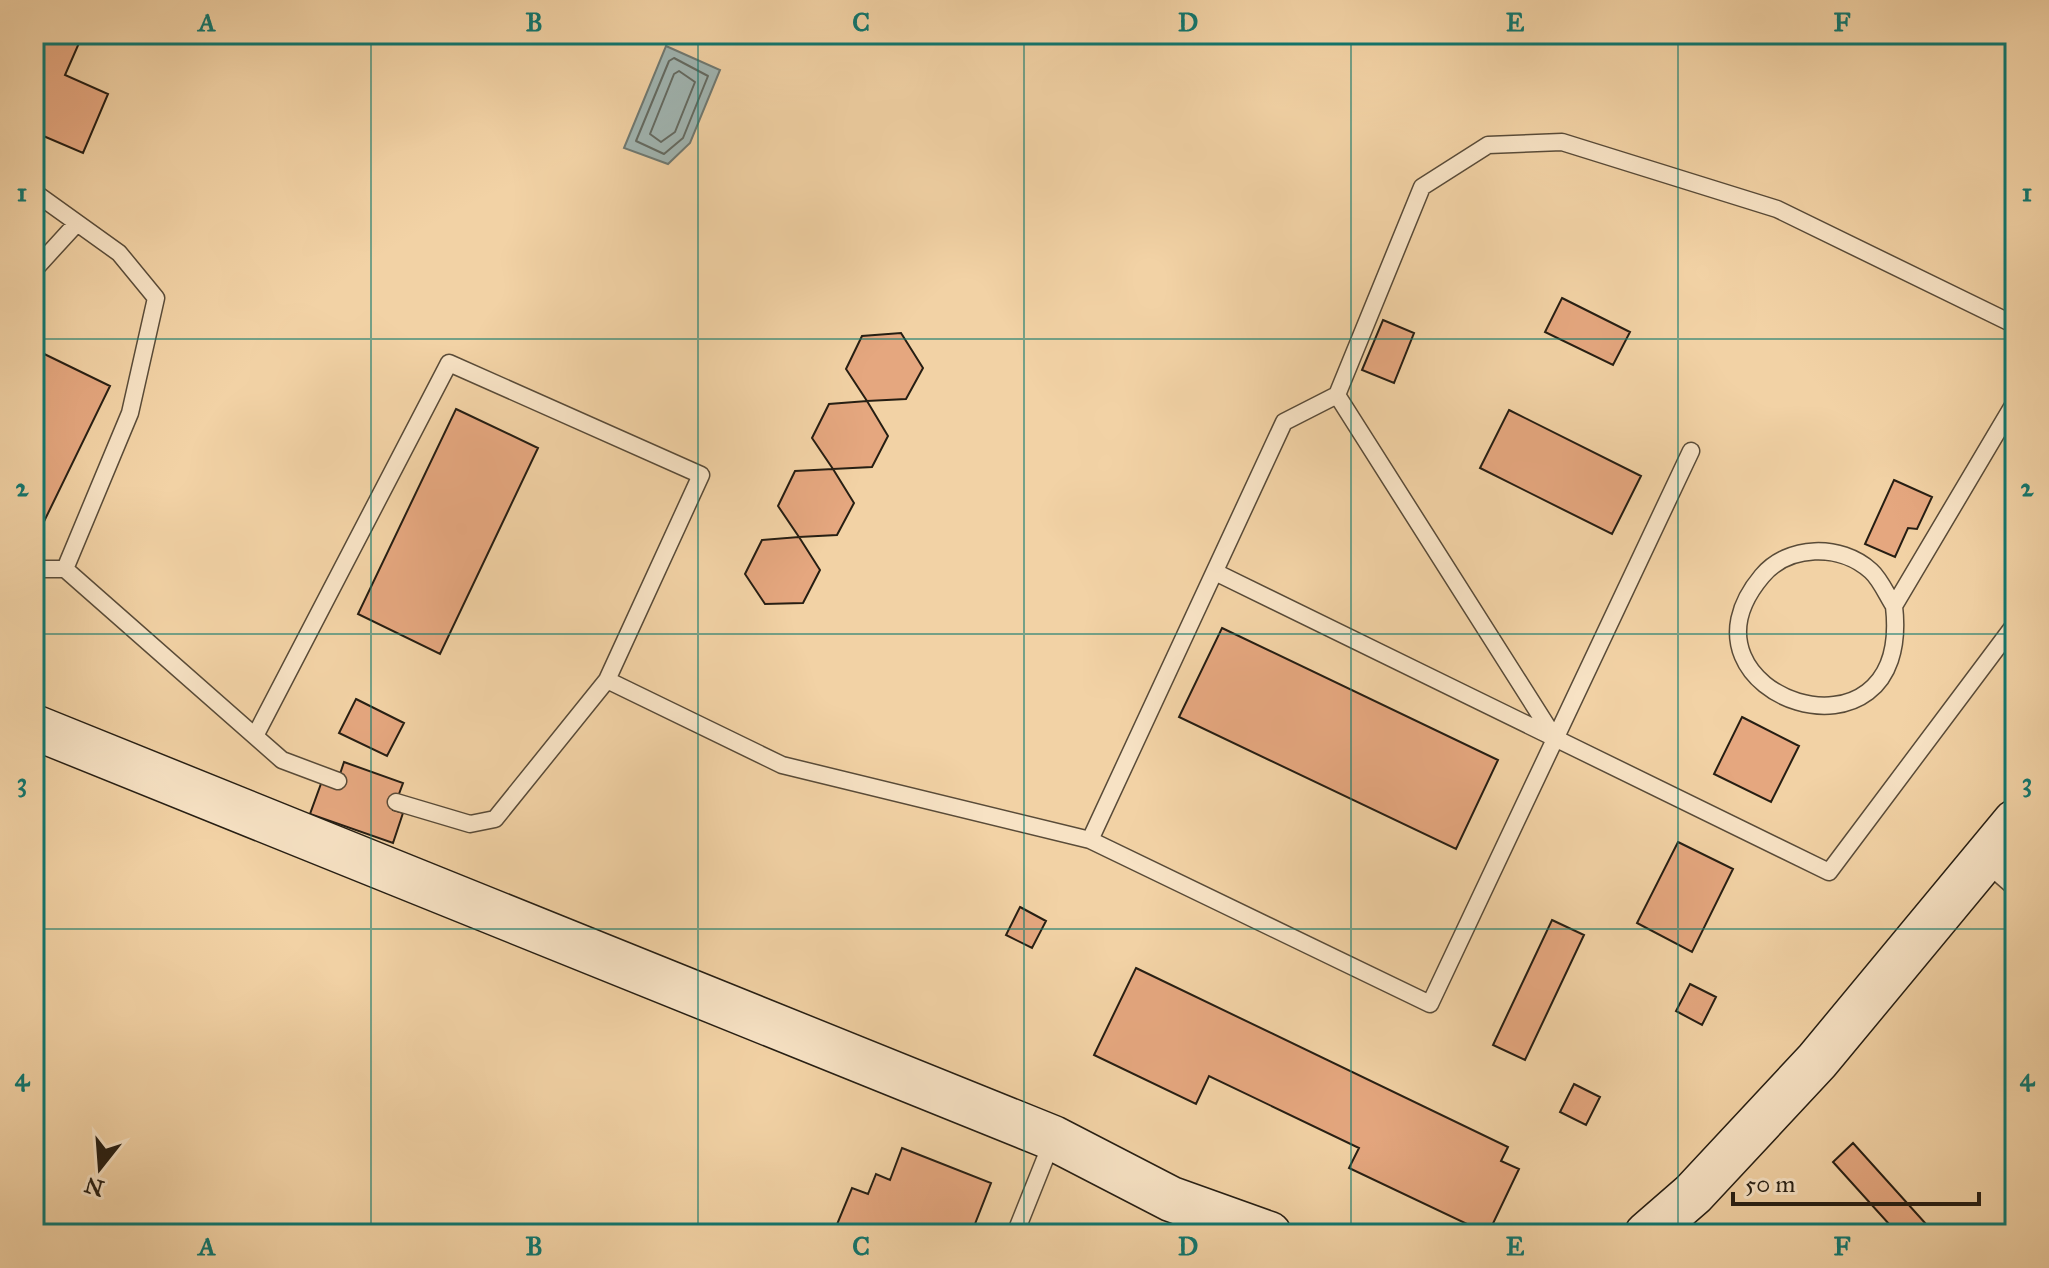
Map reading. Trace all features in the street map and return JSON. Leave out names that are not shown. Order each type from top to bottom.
[{"type":"street","points":[[34,727],[1053,1138],[1171,1199],[1269,1234]]},
{"type":"street","points":[[1647,1234],[1693,1194],[1817,1061],[2015,822]]},
{"type":"lane","points":[[1090,840],[1284,422],[1337,395],[1422,187],[1488,145],[1562,142],[1777,209],[2015,325]]},
{"type":"lane","points":[[34,192],[119,253],[156,298],[130,413],[65,569]]},
{"type":"lane","points":[[34,270],[77,223]]},
{"type":"lane","points":[[255,736],[449,363],[701,475],[607,680],[495,819],[470,824],[396,802]]},
{"type":"lane","points":[[1337,395],[1555,739]]},
{"type":"lane","points":[[1894,606],[1872,572],[1849,557],[1818,551],[1791,555],[1771,566],[1747,594],[1739,627],[1743,652],[1755,676],[1778,697],[1803,706],[1831,707],[1860,696],[1874,684],[1890,661],[1897,634],[1894,606],[2015,402]]},
{"type":"lane","points":[[607,680],[782,765],[1090,840],[1430,1004],[1691,451]]},
{"type":"lane","points":[[34,569],[65,569],[282,760],[338,781]]},
{"type":"lane","points":[[1215,572],[1829,872],[2015,624]]},
{"type":"lane","points":[[1983,860],[2015,888]]},
{"type":"lane","points":[[1015,1234],[1053,1138]]},
{"type":"water","points":[[666,46],[720,70],[690,143],[668,164],[624,148]]},
{"type":"building","points":[[34,34],[83,34],[65,75],[108,94],[83,153],[34,132]]},
{"type":"building","points":[[1562,298],[1630,332],[1613,365],[1545,332]]},
{"type":"building","points":[[1383,320],[1414,333],[1394,383],[1362,370]]},
{"type":"building","points":[[901,333],[923,368],[906,399],[867,401],[846,369],[862,336]]},
{"type":"building","points":[[34,349],[110,386],[34,542]]},
{"type":"building","points":[[867,401],[888,436],[872,467],[833,469],[812,438],[829,404]]},
{"type":"building","points":[[456,409],[538,448],[440,654],[358,614]]},
{"type":"building","points":[[1509,410],[1641,476],[1612,534],[1480,468]]},
{"type":"building","points":[[833,469],[854,503],[837,535],[799,537],[778,506],[795,471]]},
{"type":"building","points":[[1894,480],[1932,497],[1917,529],[1908,528],[1895,557],[1865,544]]},
{"type":"building","points":[[799,537],[820,570],[803,603],[765,604],[745,574],[762,540]]},
{"type":"building","points":[[1222,628],[1498,760],[1456,849],[1179,717]]},
{"type":"building","points":[[356,699],[404,723],[387,756],[339,733]]},
{"type":"building","points":[[1742,717],[1799,746],[1771,802],[1714,774]]},
{"type":"building","points":[[344,762],[403,783],[393,810],[403,813],[393,843],[310,814],[322,781],[336,786]]},
{"type":"building","points":[[1678,842],[1733,869],[1692,952],[1637,923]]},
{"type":"building","points":[[1020,907],[1046,921],[1032,948],[1006,935]]},
{"type":"building","points":[[1552,920],[1584,935],[1525,1060],[1493,1045]]},
{"type":"building","points":[[1136,968],[1508,1147],[1501,1161],[1519,1169],[1488,1234],[1349,1168],[1359,1148],[1209,1076],[1196,1104],[1094,1055]]},
{"type":"building","points":[[1690,984],[1716,997],[1702,1025],[1676,1011]]},
{"type":"building","points":[[1574,1084],[1600,1097],[1586,1125],[1560,1112]]},
{"type":"building","points":[[1853,1143],[1935,1234],[1898,1234],[1833,1162]]},
{"type":"building","points":[[902,1148],[991,1183],[971,1234],[833,1234],[852,1188],[868,1194],[876,1174],[890,1180]]}]
